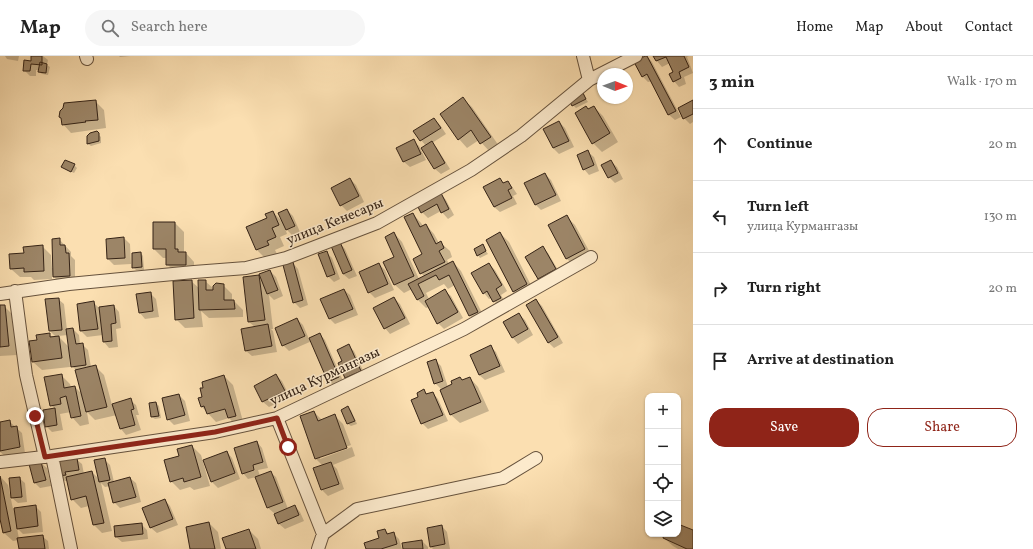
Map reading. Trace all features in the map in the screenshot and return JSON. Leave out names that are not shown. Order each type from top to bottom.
[{"type":"street","points":[[583,56],[589,80]]},
{"type":"street","name":"улица Кенесары","points":[[0,294],[69,284],[246,268],[286,258],[377,223],[471,170],[521,136],[589,80],[636,56]]},
{"type":"street","name":"улица Курмангазы","points":[[0,462],[48,457],[215,432],[277,418],[464,329],[592,257]]},
{"type":"street","points":[[14,291],[26,375],[71,549]]},
{"type":"street","points":[[277,418],[323,534]]},
{"type":"street","points":[[318,549],[323,534],[356,509],[503,478],[536,458]]},
{"type":"building","points":[[31,56],[42,56],[42,65],[31,64],[30,71],[23,71],[24,60],[31,61]]},
{"type":"building","points":[[647,56],[676,111],[668,115],[647,74],[642,77],[634,62]]},
{"type":"building","points":[[653,56],[684,56],[689,67],[679,72],[681,78],[673,82],[669,74],[673,72],[666,57],[656,61]]},
{"type":"building","points":[[40,62],[47,64],[46,73],[38,72]]},
{"type":"building","points":[[582,91],[586,99],[572,106],[568,98]]},
{"type":"building","points":[[463,97],[491,137],[480,144],[471,130],[458,140],[440,114]]},
{"type":"building","points":[[96,100],[98,120],[62,125],[61,118],[59,117],[64,103]]},
{"type":"building","points":[[693,100],[693,114],[683,119],[678,108]]},
{"type":"building","points":[[586,106],[588,109],[594,106],[610,133],[592,144],[575,113]]},
{"type":"building","points":[[434,118],[441,128],[420,141],[413,131]]},
{"type":"building","points":[[559,121],[569,141],[553,148],[543,129]]},
{"type":"building","points":[[97,131],[99,133],[99,141],[87,144],[87,136],[90,133]]},
{"type":"building","points":[[414,139],[421,154],[403,162],[396,148]]},
{"type":"building","points":[[432,141],[445,163],[434,169],[421,148]]},
{"type":"building","points":[[588,150],[594,165],[583,170],[577,155]]},
{"type":"building","points":[[65,160],[75,164],[71,172],[61,167]]},
{"type":"building","points":[[611,160],[618,173],[608,178],[601,165]]},
{"type":"building","points":[[545,173],[556,195],[535,205],[524,183]]},
{"type":"building","points":[[350,178],[359,196],[340,206],[331,188]]},
{"type":"building","points":[[500,178],[503,183],[508,181],[512,188],[508,190],[512,198],[494,207],[483,187]]},
{"type":"building","points":[[441,193],[449,209],[441,213],[437,204],[421,213],[417,205]]},
{"type":"building","points":[[287,209],[295,226],[286,230],[278,213]]},
{"type":"building","points":[[273,211],[279,225],[272,228],[276,237],[267,241],[269,245],[256,250],[246,227],[267,218],[265,214]]},
{"type":"building","points":[[413,213],[420,227],[426,224],[436,244],[441,241],[444,248],[439,251],[445,262],[420,274],[413,259],[422,254],[404,217]]},
{"type":"building","points":[[567,215],[585,249],[566,259],[548,225]]},
{"type":"building","points":[[153,222],[175,222],[175,249],[178,249],[178,252],[186,252],[186,265],[166,265],[166,249],[153,249]]},
{"type":"building","points":[[394,232],[414,276],[394,285],[383,262],[394,257],[385,237]]},
{"type":"building","points":[[500,232],[527,284],[513,292],[486,240]]},
{"type":"building","points":[[124,237],[125,258],[107,259],[106,239]]},
{"type":"building","points":[[60,238],[60,245],[65,245],[66,253],[69,253],[70,276],[53,277],[52,239]]},
{"type":"building","points":[[340,242],[352,270],[343,274],[331,246]]},
{"type":"building","points":[[483,244],[486,251],[477,256],[474,249]]},
{"type":"building","points":[[43,245],[44,271],[24,272],[24,268],[10,269],[9,254],[24,253],[23,247]]},
{"type":"building","points":[[543,246],[556,269],[538,279],[525,257]]},
{"type":"building","points":[[327,251],[335,274],[327,277],[318,254]]},
{"type":"building","points":[[141,252],[142,267],[132,268],[132,253]]},
{"type":"building","points":[[453,261],[478,312],[469,316],[449,275],[439,280],[436,275],[418,284],[424,296],[417,300],[408,284]]},
{"type":"building","points":[[293,262],[303,300],[293,303],[283,265]]},
{"type":"building","points":[[379,263],[388,284],[368,293],[359,272]]},
{"type":"building","points":[[489,263],[502,285],[496,289],[501,298],[493,302],[487,291],[483,294],[471,273]]},
{"type":"building","points":[[270,270],[278,290],[267,294],[259,274]]},
{"type":"building","points":[[259,275],[265,320],[248,322],[243,277]]},
{"type":"building","points":[[192,280],[194,318],[175,320],[173,281]]},
{"type":"building","points":[[198,280],[206,280],[206,290],[213,290],[213,286],[216,283],[224,284],[224,300],[234,300],[235,309],[199,310]]},
{"type":"building","points":[[344,289],[353,309],[329,319],[320,299]]},
{"type":"building","points":[[445,289],[458,312],[437,324],[425,301]]},
{"type":"building","points":[[151,292],[153,311],[139,313],[136,294]]},
{"type":"building","points":[[394,297],[405,318],[384,329],[373,308]]},
{"type":"building","points":[[59,298],[62,330],[49,331],[45,299]]},
{"type":"building","points":[[536,299],[558,337],[548,343],[526,305]]},
{"type":"building","points":[[94,301],[98,329],[80,331],[77,304]]},
{"type":"building","points":[[0,305],[5,305],[9,346],[0,347]]},
{"type":"building","points":[[114,305],[116,323],[111,324],[112,341],[103,342],[99,307]]},
{"type":"building","points":[[519,313],[528,329],[512,338],[503,322]]},
{"type":"building","points":[[297,318],[305,336],[282,346],[275,328]]},
{"type":"building","points":[[268,324],[272,346],[245,351],[241,329]]},
{"type":"building","points":[[73,328],[76,344],[83,343],[86,365],[71,367],[66,329]]},
{"type":"building","points":[[50,333],[50,337],[59,336],[62,358],[32,362],[29,341],[37,340],[36,335]]},
{"type":"building","points":[[320,333],[339,377],[328,382],[309,338]]},
{"type":"building","points":[[349,344],[361,371],[345,378],[338,363],[342,361],[337,350]]},
{"type":"building","points":[[491,345],[500,366],[479,375],[470,355]]},
{"type":"building","points":[[436,359],[443,381],[434,384],[427,362]]},
{"type":"building","points":[[96,365],[107,407],[86,412],[75,370]]},
{"type":"building","points":[[62,374],[64,388],[75,386],[81,416],[71,418],[66,396],[60,398],[61,404],[50,406],[44,377]]},
{"type":"building","points":[[276,374],[285,391],[262,402],[254,386]]},
{"type":"building","points":[[224,375],[236,416],[228,418],[225,409],[207,414],[204,406],[201,407],[198,398],[202,397],[200,388],[203,388],[202,382]]},
{"type":"building","points":[[460,377],[462,380],[470,377],[481,402],[450,415],[440,390],[452,384],[451,381]]},
{"type":"building","points":[[424,389],[426,394],[433,392],[443,415],[421,424],[411,400],[418,397],[417,393]]},
{"type":"building","points":[[179,394],[185,415],[167,420],[162,398]]},
{"type":"building","points":[[131,398],[134,409],[131,410],[135,425],[120,429],[112,404]]},
{"type":"building","points":[[156,402],[159,416],[151,417],[149,403]]},
{"type":"building","points":[[348,406],[355,421],[347,424],[341,410]]},
{"type":"building","points":[[55,408],[57,425],[45,427],[43,410]]},
{"type":"building","points":[[314,411],[318,421],[335,414],[347,448],[315,459],[300,416]]},
{"type":"building","points":[[10,420],[11,427],[17,426],[20,447],[0,451],[0,422]]},
{"type":"building","points":[[257,441],[263,462],[253,465],[254,470],[242,474],[234,448]]},
{"type":"building","points":[[192,445],[201,477],[184,482],[183,478],[170,482],[164,460],[179,456],[177,449]]},
{"type":"building","points":[[227,451],[235,473],[211,482],[203,460]]},
{"type":"building","points":[[77,458],[79,470],[65,472],[66,475],[58,476],[56,461]]},
{"type":"building","points":[[105,458],[110,480],[99,482],[94,460]]},
{"type":"building","points":[[41,462],[46,480],[34,483],[29,464]]},
{"type":"building","points":[[331,462],[339,484],[321,490],[313,468]]},
{"type":"building","points":[[92,471],[104,523],[93,525],[86,496],[71,500],[66,477]]},
{"type":"building","points":[[271,471],[283,502],[267,508],[255,477]]},
{"type":"building","points":[[0,476],[11,531],[3,533],[0,519]]},
{"type":"building","points":[[20,477],[22,497],[11,498],[9,478]]},
{"type":"building","points":[[130,477],[136,497],[113,503],[108,483]]},
{"type":"building","points":[[165,499],[173,519],[150,528],[142,508]]},
{"type":"building","points":[[36,505],[38,526],[17,529],[14,508]]},
{"type":"building","points":[[295,505],[299,515],[278,524],[274,514]]},
{"type":"building","points":[[209,522],[215,549],[190,549],[186,527]]},
{"type":"building","points":[[142,523],[143,534],[115,537],[114,526]]},
{"type":"building","points":[[442,525],[445,544],[430,547],[427,528]]},
{"type":"building","points":[[681,525],[693,530],[693,549],[687,549],[663,538],[681,537]]},
{"type":"building","points":[[249,529],[256,549],[226,549],[222,538]]},
{"type":"building","points":[[385,529],[387,534],[394,532],[397,544],[381,549],[366,549],[364,543],[379,538],[377,531]]},
{"type":"building","points":[[43,535],[45,549],[19,549],[17,538]]},
{"type":"building","points":[[422,540],[423,549],[403,549],[402,543]]},
{"type":"route","points":[[35,416],[45,457],[215,432],[277,418],[288,447]]}]
